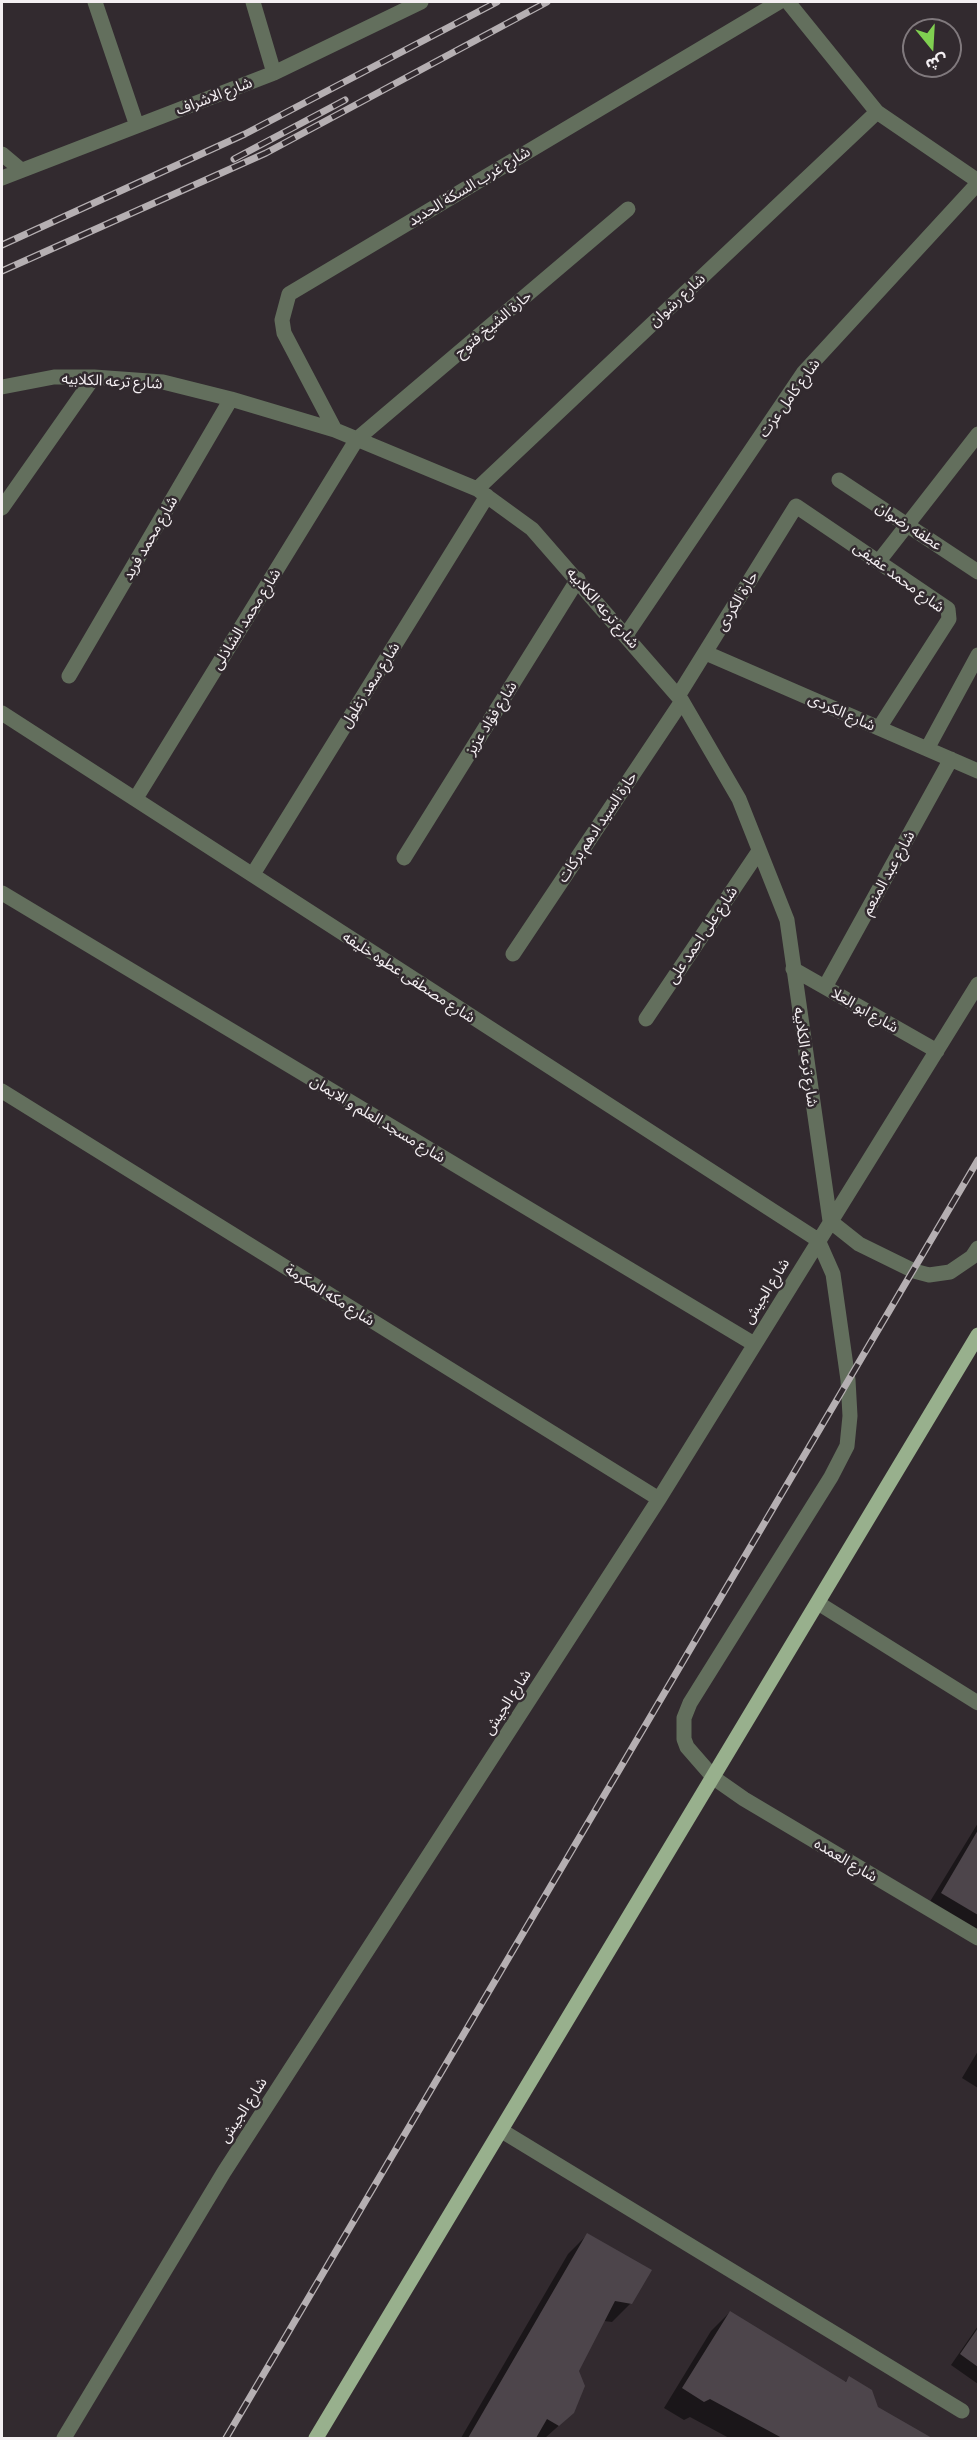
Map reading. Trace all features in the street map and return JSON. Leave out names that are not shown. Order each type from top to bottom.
[{"type":"main road","points":[[316,2439],[978,1335]]},
{"type":"street","points":[[95,2],[137,126]]},
{"type":"street","points":[[253,2],[274,73]]},
{"type":"street","name":"شارع الاشراف","points":[[2,178],[274,73],[421,2]]},
{"type":"street","name":"شارع غرب السكة الحديد","points":[[335,430],[284,333],[282,320],[289,294],[779,2]]},
{"type":"street","points":[[788,2],[877,112],[978,182]]},
{"type":"street","name":"شارع رشوان","points":[[482,493],[877,112]]},
{"type":"street","points":[[2,154],[21,170]]},
{"type":"street","name":"شارع كامل عزت","points":[[626,634],[804,372],[978,182]]},
{"type":"street","name":"حارة الشيخ فتوح","points":[[357,439],[628,209]]},
{"type":"street","name":"شارع ترعه الكلابيه","points":[[2,387],[54,377],[94,377],[163,382],[231,399],[335,430],[357,439],[482,493],[532,529],[680,698],[739,799],[787,920],[830,1221]]},
{"type":"street","points":[[2,508],[94,377]]},
{"type":"street","name":"شارع محمد فريد","points":[[69,676],[231,399]]},
{"type":"street","points":[[879,561],[978,434]]},
{"type":"street","name":"شارع محمد الشاذلى","points":[[136,798],[357,439]]},
{"type":"street","name":"عطفه رضوان","points":[[839,480],[978,572]]},
{"type":"street","name":"شارع سعد زغلول","points":[[254,874],[482,493]]},
{"type":"street","name":"شارع محمد عفيفى","points":[[796,506],[948,609],[949,614],[879,728]]},
{"type":"street","name":"حارة الكردى","points":[[680,698],[796,506]]},
{"type":"street","name":"شارع فؤاد عزيز","points":[[404,858],[578,579]]},
{"type":"street","name":"شارع الكردى","points":[[706,653],[978,771]]},
{"type":"street","points":[[927,749],[978,655]]},
{"type":"street","name":"حارة السيد ادهم بركات","points":[[513,954],[680,698]]},
{"type":"street","name":"شارع مصطفى عطوه خليفه","points":[[2,712],[818,1240]]},
{"type":"street","name":"شارع عبد المنعم","points":[[825,987],[951,759]]},
{"type":"street","name":"شارع على احمد على","points":[[646,1019],[759,850]]},
{"type":"street","name":"شارع مسجد العلم و الايمان","points":[[2,894],[754,1344]]},
{"type":"street","name":"شارع ابو العلا","points":[[794,969],[936,1051]]},
{"type":"street","name":"شارع الجيش","points":[[64,2439],[224,2172],[659,1499],[978,984]]},
{"type":"street","name":"شارع مكه المكرمة","points":[[2,1092],[659,1499]]},
{"type":"street","points":[[830,1221],[859,1244],[914,1271],[929,1275],[950,1272],[972,1257],[978,1248]]},
{"type":"street","name":"شارع العمده","points":[[818,1240],[833,1274],[848,1389],[850,1416],[847,1446],[831,1478],[690,1703],[684,1718],[687,1747],[714,1778],[744,1799],[978,1938]]},
{"type":"street","points":[[818,1603],[978,1703]]},
{"type":"street","points":[[502,2131],[962,2411]]},
{"type":"building","points":[[978,1830],[978,1915],[941,1893]]},
{"type":"building","points":[[587,2233],[652,2270],[632,2304],[615,2301],[579,2371],[585,2386],[574,2413],[559,2426],[547,2419],[536,2438],[468,2438]]},
{"type":"building","points":[[730,2311],[846,2382],[849,2376],[872,2390],[878,2407],[932,2438],[782,2438],[710,2399],[704,2402],[682,2388]]},
{"type":"building","points":[[978,2328],[978,2367],[960,2354]]},
{"type":"railway","points":[[2,245],[245,134],[497,2]]},
{"type":"railway","points":[[2,271],[266,153],[547,2]]},
{"type":"railway","points":[[234,159],[345,100]]},
{"type":"railway","points":[[226,2438],[978,1160]]}]
